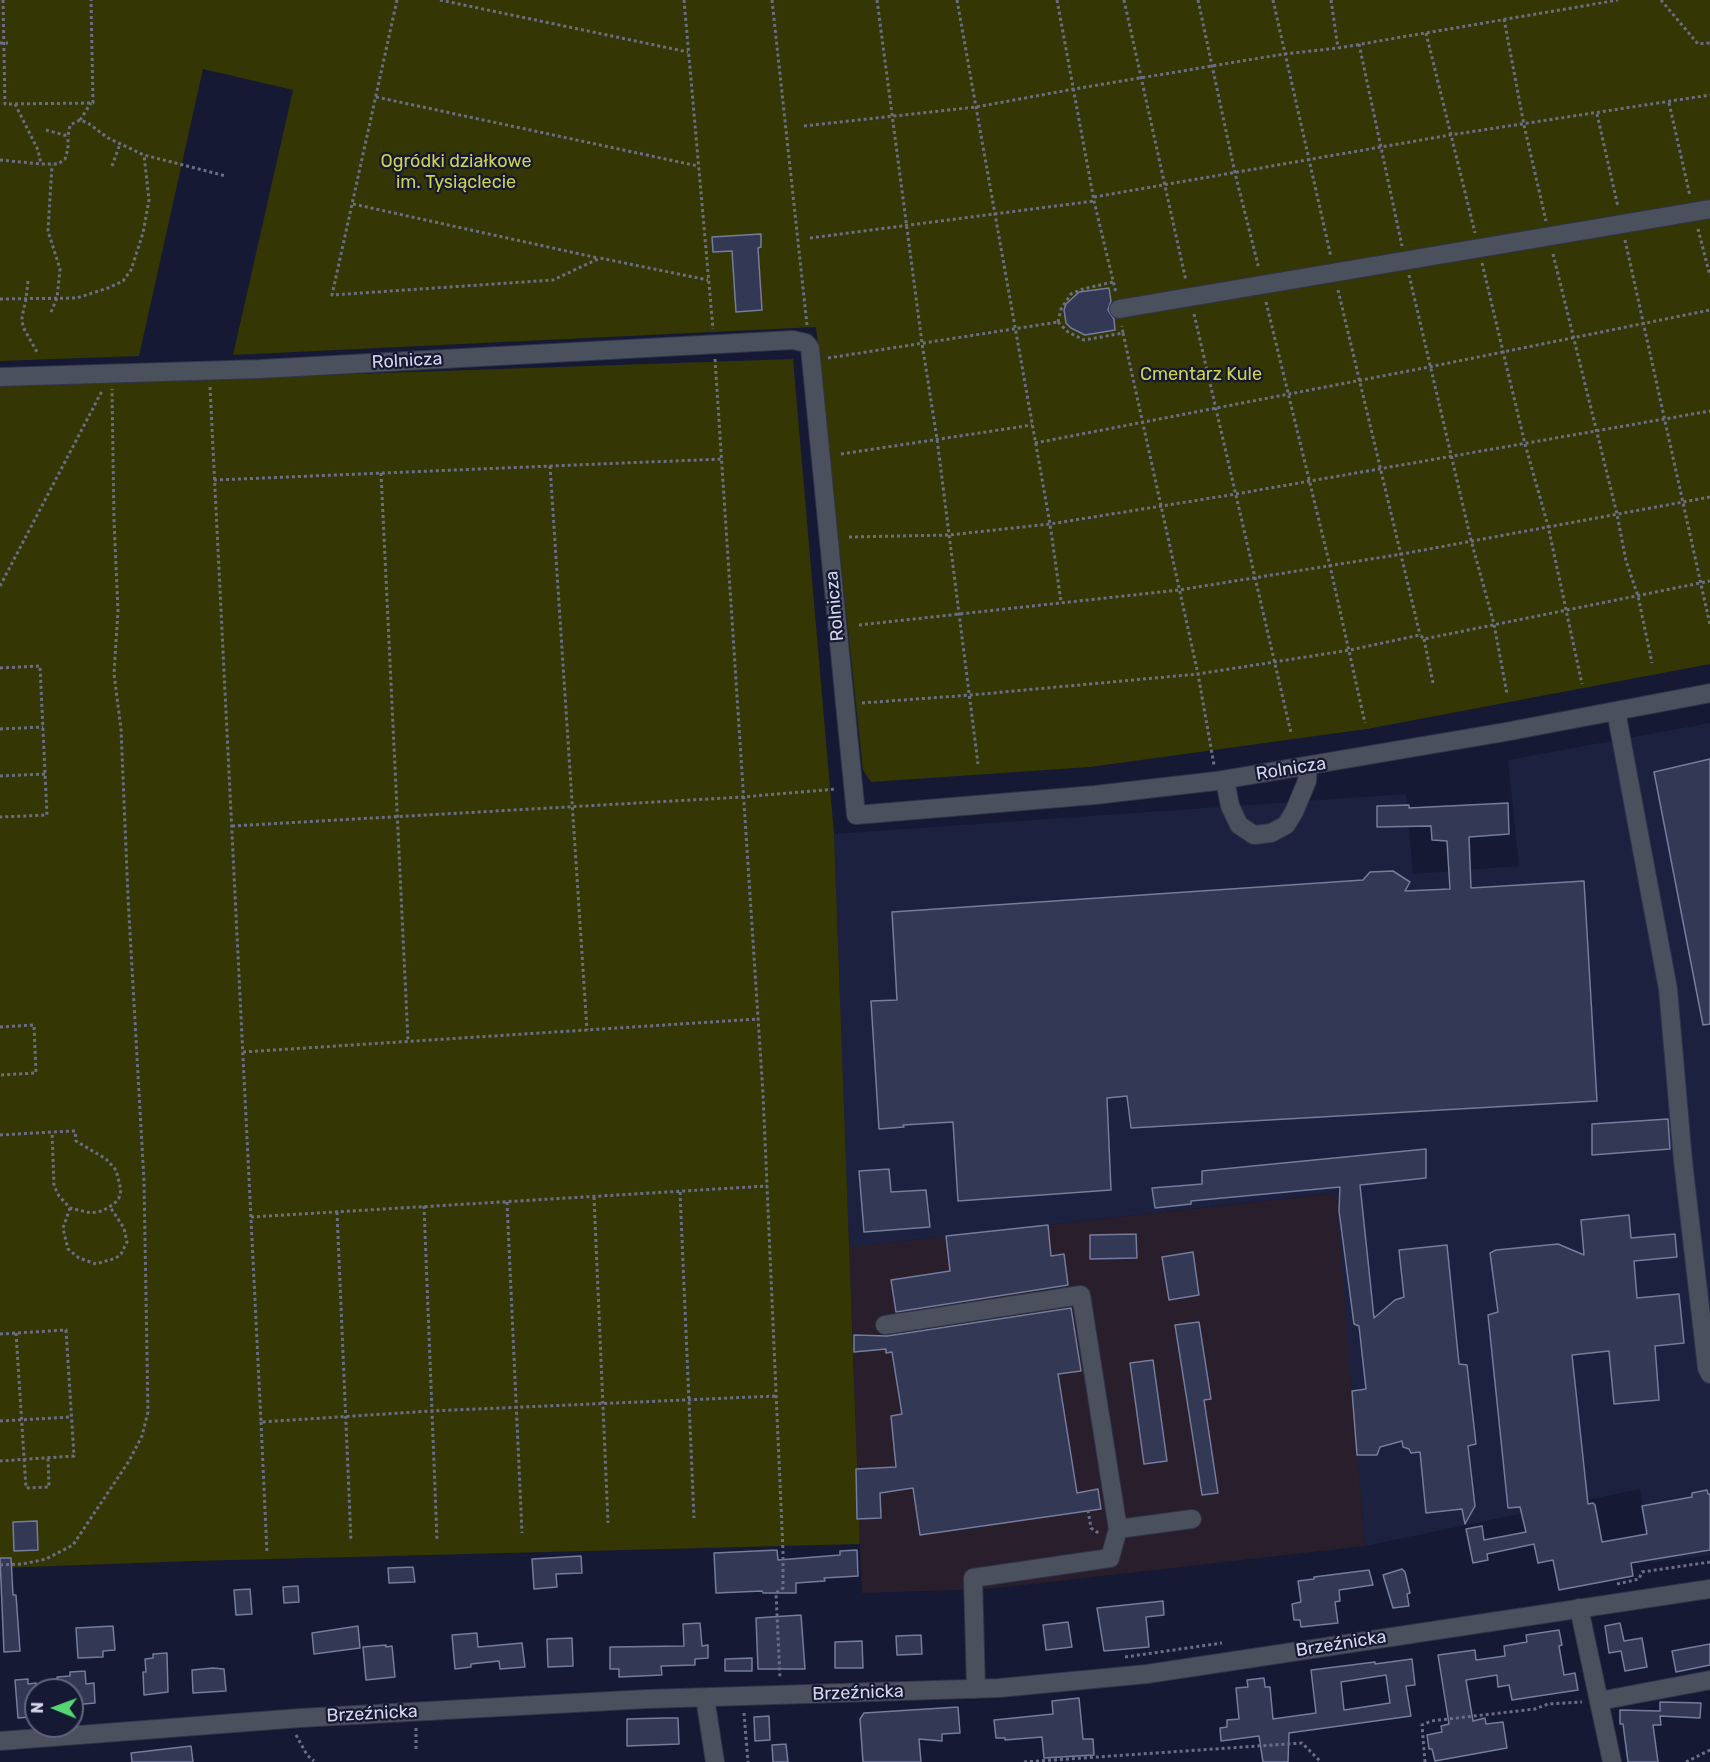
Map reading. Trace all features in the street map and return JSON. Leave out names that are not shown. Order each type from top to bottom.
[{"type":"street","points":[[1119,309],[1702,210]]},
{"type":"street","name":"Rolnicza","points":[[0,376],[260,369],[793,340],[806,343],[811,354],[856,815],[1095,795],[1220,781],[1710,693]]},
{"type":"street","points":[[1616,711],[1668,989],[1683,1161],[1707,1368],[1710,1374]]},
{"type":"street","points":[[1220,781],[1239,825],[1254,834],[1271,833],[1286,825],[1294,812],[1307,781],[1308,766]]},
{"type":"street","points":[[885,1325],[1081,1294],[1116,1536],[1110,1558],[973,1578],[976,1689]]},
{"type":"street","points":[[1116,1536],[1192,1519]]},
{"type":"street","name":"Brzeźnicka","points":[[0,1741],[300,1718],[647,1698],[705,1698],[781,1687],[976,1689],[1147,1674],[1710,1589]]},
{"type":"street","points":[[1579,1608],[1611,1762]]},
{"type":"street","points":[[1599,1701],[1710,1680]]},
{"type":"street","points":[[705,1698],[715,1762]]},
{"type":"path","points":[[3,0],[5,104],[91,103]]},
{"type":"path","points":[[0,159],[52,165],[65,159],[70,125],[80,120],[93,103],[91,0]]},
{"type":"path","points":[[397,0],[332,295],[553,280],[600,258]]},
{"type":"path","points":[[440,0],[688,52]]},
{"type":"path","points":[[684,0],[714,344],[758,1019],[783,1552],[783,1588],[776,1593],[781,1687]]},
{"type":"path","points":[[772,0],[811,354],[922,343],[1058,322]]},
{"type":"path","points":[[877,0],[971,695],[978,764]]},
{"type":"path","points":[[957,0],[1050,524],[1061,602]]},
{"type":"path","points":[[1057,0],[1094,199],[1220,781]]},
{"type":"path","points":[[1124,0],[1164,186],[1291,733]]},
{"type":"path","points":[[1198,0],[1235,173],[1350,650],[1365,723]]},
{"type":"path","points":[[1273,0],[1359,380],[1434,683]]},
{"type":"path","points":[[1331,0],[1338,48]]},
{"type":"path","points":[[804,126],[975,107],[1618,0]]},
{"type":"path","points":[[1661,0],[1698,44],[1710,43]]},
{"type":"path","points":[[1504,19],[1524,125],[1549,236],[1617,514],[1626,561],[1638,596],[1652,663]]},
{"type":"path","points":[[1426,33],[1525,444],[1548,526],[1582,684]]},
{"type":"path","points":[[1359,44],[1429,367],[1494,624],[1508,694]]},
{"type":"path","points":[[810,238],[1094,199],[1450,135],[1710,95]]},
{"type":"path","points":[[376,97],[698,166]]},
{"type":"path","points":[[1669,103],[1702,210],[1710,276]]},
{"type":"path","points":[[15,104],[38,150],[42,164]]},
{"type":"path","points":[[1597,114],[1710,625]]},
{"type":"path","points":[[80,120],[88,123],[108,138],[144,155],[226,176]]},
{"type":"path","points":[[46,130],[68,136]]},
{"type":"path","points":[[112,166],[120,144]]},
{"type":"path","points":[[0,299],[77,298],[93,294],[123,281],[128,276],[143,233],[149,200],[150,188],[144,155]]},
{"type":"path","points":[[51,312],[57,298],[60,269],[48,231],[52,165]]},
{"type":"path","points":[[352,204],[708,280]]},
{"type":"path","points":[[28,281],[22,316],[23,327],[37,352]]},
{"type":"path","points":[[1058,322],[1061,309],[1071,294],[1113,282]]},
{"type":"path","points":[[1035,443],[1710,310]]},
{"type":"path","points":[[1058,322],[1068,332],[1084,340],[1123,333]]},
{"type":"path","points":[[0,586],[112,372]]},
{"type":"path","points":[[0,1565],[23,1564],[46,1559],[73,1545],[129,1461],[142,1436],[148,1412],[144,1181],[121,729],[114,674],[118,610],[113,498],[112,372]]},
{"type":"path","points":[[210,387],[267,1553]]},
{"type":"path","points":[[849,537],[949,535],[1050,524],[1309,482],[1710,411]]},
{"type":"path","points":[[841,454],[1032,425]]},
{"type":"path","points":[[214,480],[721,459]]},
{"type":"path","points":[[550,466],[587,1030]]},
{"type":"path","points":[[381,473],[408,1041]]},
{"type":"path","points":[[859,625],[1179,590],[1402,554],[1710,497]]},
{"type":"path","points":[[860,703],[1198,674],[1494,624],[1710,581]]},
{"type":"path","points":[[0,668],[40,666],[47,815],[0,817]]},
{"type":"path","points":[[0,729],[43,727]]},
{"type":"path","points":[[0,776],[45,774]]},
{"type":"path","points":[[231,826],[743,797],[853,787]]},
{"type":"path","points":[[243,1052],[758,1019]]},
{"type":"path","points":[[0,1027],[34,1025],[36,1073],[0,1075]]},
{"type":"path","points":[[0,1135],[52,1132],[75,1131],[76,1141],[106,1160],[116,1170],[121,1190],[119,1198],[110,1207],[91,1213],[70,1208],[59,1196],[54,1186],[52,1132]]},
{"type":"path","points":[[251,1217],[767,1186]]},
{"type":"path","points":[[680,1192],[694,1518]]},
{"type":"path","points":[[594,1197],[608,1523]]},
{"type":"path","points":[[507,1202],[522,1533]]},
{"type":"path","points":[[424,1206],[437,1540]]},
{"type":"path","points":[[70,1208],[63,1228],[68,1249],[79,1258],[96,1264],[110,1261],[122,1254],[127,1242],[124,1228],[110,1207]]},
{"type":"path","points":[[337,1212],[351,1541]]},
{"type":"path","points":[[0,1334],[66,1330],[74,1456],[0,1461]]},
{"type":"path","points":[[16,1333],[26,1488],[49,1487],[48,1458]]},
{"type":"path","points":[[261,1422],[431,1411],[776,1396]]},
{"type":"path","points":[[0,1421],[71,1417]]},
{"type":"path","points":[[1088,1510],[1091,1528],[1116,1536]]},
{"type":"path","points":[[1613,1585],[1640,1579],[1642,1572],[1710,1562]]},
{"type":"path","points":[[1123,1657],[1226,1643]]},
{"type":"path","points":[[770,1678],[781,1687]]},
{"type":"path","points":[[1425,1762],[1422,1725],[1431,1721],[1535,1708],[1548,1704],[1599,1701]]},
{"type":"path","points":[[744,1710],[748,1762]]},
{"type":"path","points":[[416,1733],[416,1749]]},
{"type":"path","points":[[298,1738],[307,1755],[314,1761]]},
{"type":"path","points":[[1024,1762],[1302,1743],[1321,1762]]},
{"type":"path","points":[[1686,1762],[1710,1750]]},
{"type":"shaded area","points":[[1710,723],[1710,1555],[1652,1562],[1640,1489],[1365,1546],[1335,1193],[849,1247],[834,834],[1406,794],[1413,874],[1519,866],[1508,760]]},
{"type":"shaded area","points":[[1336,1193],[1365,1546],[988,1589],[862,1593],[849,1247]]},
{"type":"green space","name":"Cmentarz Kule","points":[[0,0],[1710,0],[1710,664],[1367,729],[1090,767],[871,782],[863,770],[816,327],[233,355],[293,90],[203,69],[139,356],[0,361]]},
{"type":"green space","points":[[793,359],[834,834],[860,1544],[0,1568],[0,386]]},
{"type":"building","points":[[761,234],[761,247],[758,248],[762,310],[736,312],[732,251],[713,252],[712,237]]},
{"type":"building","points":[[1109,288],[1111,301],[1108,310],[1114,319],[1115,330],[1085,335],[1066,323],[1064,310],[1066,304],[1079,292]]},
{"type":"building","points":[[1710,759],[1710,1024],[1703,1025],[1654,772]]},
{"type":"building","points":[[1508,803],[1509,834],[1469,837],[1471,888],[1584,881],[1597,1101],[1131,1128],[1127,1096],[1107,1098],[1111,1190],[958,1201],[953,1122],[879,1129],[871,1001],[897,1000],[892,912],[1363,880],[1370,872],[1393,871],[1410,882],[1405,891],[1450,889],[1447,841],[1432,840],[1431,826],[1377,827],[1377,806],[1409,805],[1409,808]]},
{"type":"building","points":[[1668,1119],[1670,1149],[1592,1155],[1592,1124]]},
{"type":"building","points":[[1426,1149],[1426,1178],[1360,1185],[1374,1318],[1395,1300],[1404,1297],[1399,1250],[1447,1245],[1459,1364],[1467,1365],[1476,1444],[1468,1446],[1475,1506],[1465,1524],[1462,1509],[1426,1513],[1420,1452],[1411,1453],[1409,1449],[1403,1447],[1402,1441],[1380,1447],[1377,1455],[1357,1455],[1352,1391],[1366,1389],[1359,1326],[1354,1324],[1339,1211],[1340,1187],[1191,1201],[1191,1204],[1155,1208],[1152,1188],[1202,1184],[1202,1171]]},
{"type":"building","points":[[889,1169],[891,1192],[926,1190],[930,1227],[864,1232],[859,1171]]},
{"type":"building","points":[[1629,1215],[1631,1238],[1675,1234],[1677,1257],[1634,1261],[1637,1298],[1679,1294],[1684,1343],[1655,1346],[1659,1400],[1614,1404],[1609,1351],[1572,1355],[1588,1504],[1595,1505],[1602,1542],[1647,1534],[1642,1506],[1692,1497],[1692,1493],[1707,1490],[1710,1494],[1710,1550],[1631,1563],[1633,1576],[1559,1590],[1553,1560],[1538,1563],[1534,1544],[1487,1554],[1488,1560],[1473,1563],[1466,1529],[1482,1526],[1484,1540],[1526,1532],[1520,1507],[1508,1508],[1488,1315],[1498,1312],[1490,1253],[1496,1250],[1558,1244],[1584,1255],[1581,1220]]},
{"type":"building","points":[[1048,1225],[1051,1256],[1064,1254],[1068,1285],[896,1312],[891,1280],[950,1271],[946,1236]]},
{"type":"building","points":[[1136,1234],[1137,1258],[1090,1259],[1090,1235]]},
{"type":"building","points":[[1193,1252],[1199,1295],[1169,1300],[1162,1257]]},
{"type":"building","points":[[1071,1308],[1081,1371],[1058,1374],[1077,1493],[1098,1489],[1101,1509],[920,1535],[913,1488],[880,1493],[881,1518],[857,1519],[856,1469],[896,1467],[891,1416],[902,1414],[892,1352],[886,1353],[886,1349],[854,1352],[854,1335],[887,1336]]},
{"type":"building","points":[[1199,1322],[1211,1399],[1204,1400],[1218,1493],[1202,1495],[1175,1325]]},
{"type":"building","points":[[1153,1360],[1167,1461],[1144,1464],[1130,1363]]},
{"type":"building","points":[[37,1521],[38,1550],[14,1551],[13,1522]]},
{"type":"building","points":[[777,1550],[778,1560],[840,1555],[840,1551],[857,1550],[858,1576],[824,1578],[825,1581],[796,1583],[796,1593],[763,1593],[762,1591],[716,1593],[714,1553]]},
{"type":"building","points":[[581,1556],[582,1573],[556,1574],[557,1587],[534,1589],[532,1559]]},
{"type":"building","points":[[0,1558],[11,1558],[20,1651],[4,1652]]},
{"type":"building","points":[[413,1567],[415,1582],[389,1583],[388,1568]]},
{"type":"building","points":[[1402,1569],[1405,1572],[1410,1593],[1407,1594],[1409,1606],[1393,1608],[1383,1575]]},
{"type":"building","points":[[1369,1570],[1373,1585],[1339,1590],[1340,1601],[1335,1602],[1338,1623],[1301,1627],[1300,1620],[1294,1620],[1292,1604],[1301,1602],[1298,1581]]},
{"type":"building","points":[[298,1586],[299,1602],[284,1603],[283,1587]]},
{"type":"building","points":[[250,1589],[252,1614],[236,1615],[234,1590]]},
{"type":"building","points":[[1163,1601],[1164,1615],[1146,1617],[1149,1647],[1104,1651],[1097,1608]]},
{"type":"building","points":[[801,1615],[805,1669],[758,1669],[756,1618]]},
{"type":"building","points":[[1068,1622],[1072,1647],[1046,1650],[1043,1625]]},
{"type":"building","points":[[700,1623],[702,1646],[708,1645],[708,1658],[695,1659],[695,1665],[661,1666],[662,1675],[619,1677],[619,1669],[610,1669],[610,1647],[684,1646],[683,1624]]},
{"type":"building","points":[[1620,1623],[1624,1641],[1642,1638],[1647,1667],[1625,1671],[1621,1651],[1609,1653],[1605,1626]]},
{"type":"building","points":[[113,1626],[115,1650],[103,1651],[103,1657],[78,1658],[76,1628]]},
{"type":"building","points":[[358,1626],[360,1648],[314,1654],[312,1633]]},
{"type":"building","points":[[1559,1630],[1564,1675],[1575,1673],[1578,1690],[1512,1700],[1509,1685],[1498,1687],[1497,1675],[1466,1680],[1473,1721],[1485,1718],[1486,1724],[1503,1722],[1507,1748],[1435,1761],[1432,1749],[1429,1749],[1427,1735],[1442,1732],[1441,1726],[1449,1724],[1438,1655],[1475,1650],[1476,1660],[1505,1656],[1504,1646],[1527,1642],[1526,1635]]},
{"type":"building","points":[[477,1633],[478,1647],[522,1643],[525,1667],[500,1669],[499,1661],[471,1664],[471,1667],[455,1669],[452,1635]]},
{"type":"building","points":[[921,1635],[922,1654],[897,1655],[896,1636]]},
{"type":"building","points":[[572,1638],[573,1666],[548,1667],[547,1639]]},
{"type":"building","points":[[862,1641],[863,1668],[835,1668],[835,1642]]},
{"type":"building","points":[[1710,1644],[1710,1665],[1676,1672],[1672,1651]]},
{"type":"building","points":[[386,1645],[386,1647],[392,1646],[395,1677],[366,1680],[363,1647]]},
{"type":"building","points":[[167,1653],[168,1692],[144,1695],[145,1659],[153,1658],[153,1654]]},
{"type":"building","points":[[752,1658],[752,1671],[725,1671],[725,1659]]},
{"type":"building","points":[[1412,1659],[1415,1685],[1406,1686],[1411,1716],[1289,1733],[1288,1762],[1263,1762],[1259,1736],[1221,1741],[1220,1728],[1227,1727],[1227,1720],[1239,1719],[1236,1688],[1248,1687],[1247,1680],[1264,1678],[1265,1687],[1270,1687],[1273,1719],[1316,1713],[1311,1670],[1375,1662],[1375,1664]],"holes":[[[1386,1675],[1390,1703],[1344,1710],[1341,1682]]]},
{"type":"building","points":[[224,1669],[226,1691],[193,1693],[192,1670]]},
{"type":"building","points":[[85,1671],[86,1684],[94,1683],[95,1703],[84,1704],[84,1678],[57,1678],[70,1676],[70,1672]]},
{"type":"building","points":[[24,1679],[24,1718],[18,1718],[15,1680]]},
{"type":"building","points":[[1079,1698],[1083,1739],[1093,1739],[1094,1755],[1044,1758],[1042,1737],[1005,1740],[1005,1738],[996,1738],[994,1720],[1053,1714],[1052,1701]]},
{"type":"building","points":[[1660,1702],[1701,1703],[1700,1718],[1660,1716],[1661,1725],[1653,1725],[1658,1762],[1628,1762],[1623,1724],[1620,1724],[1620,1710],[1660,1711]]},
{"type":"building","points":[[958,1707],[960,1733],[942,1734],[942,1741],[919,1739],[921,1762],[863,1762],[860,1719],[864,1713]]},
{"type":"building","points":[[769,1716],[770,1740],[755,1741],[754,1717]]},
{"type":"building","points":[[678,1718],[679,1744],[627,1746],[627,1719]]},
{"type":"building","points":[[786,1744],[788,1762],[773,1762],[772,1745]]},
{"type":"building","points":[[191,1746],[193,1762],[132,1762],[131,1753]]},
{"type":"park label","name":"Ogródki działkowe im. Tysiąclecie","points":[[456,172]]}]
